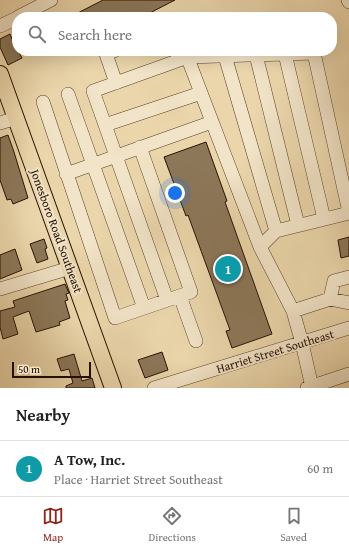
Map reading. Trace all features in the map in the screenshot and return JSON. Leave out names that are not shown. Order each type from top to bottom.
[{"type":"main road","name":"Jonesboro Road Southeast","points":[[0,74],[113,388]]},
{"type":"street","points":[[28,12],[51,0]]},
{"type":"street","points":[[0,26],[12,20]]},
{"type":"street","points":[[107,56],[116,83]]},
{"type":"street","points":[[167,300],[93,91],[182,56]]},
{"type":"street","points":[[188,56],[260,246],[293,311],[302,342],[310,387],[349,374]]},
{"type":"street","points":[[225,56],[276,231]]},
{"type":"street","points":[[256,56],[298,225]]},
{"type":"street","points":[[285,56],[324,219]]},
{"type":"street","points":[[260,246],[276,231],[349,212],[315,56]]},
{"type":"street","points":[[105,125],[201,93]]},
{"type":"street","points":[[68,94],[144,308]]},
{"type":"street","points":[[42,102],[115,318],[192,292],[140,147]]},
{"type":"street","points":[[0,123],[16,118]]},
{"type":"street","points":[[66,174],[212,122]]},
{"type":"street","points":[[0,289],[70,268]]},
{"type":"street","points":[[330,299],[334,281],[349,277]]},
{"type":"street","points":[[180,296],[196,341]]},
{"type":"street","points":[[293,311],[330,299],[349,303]]},
{"type":"street","name":"Harriet Street Southeast","points":[[154,388],[349,328]]},
{"type":"building","points":[[103,0],[175,0],[152,12],[80,12]]},
{"type":"building","points":[[10,34],[12,39],[12,56],[21,56],[22,58],[8,65],[0,47],[0,39]]},
{"type":"building","points":[[8,135],[28,198],[13,204],[11,199],[7,200],[0,180],[0,138]]},
{"type":"building","points":[[206,142],[227,201],[225,202],[272,334],[232,348],[226,331],[230,330],[188,215],[186,216],[164,157]]},
{"type":"building","points":[[349,237],[349,256],[341,258],[338,240]]},
{"type":"building","points":[[44,239],[48,259],[37,263],[30,244]]},
{"type":"building","points":[[15,249],[22,270],[0,279],[0,255]]},
{"type":"building","points":[[65,284],[69,293],[66,294],[68,300],[65,301],[70,318],[59,322],[60,325],[36,332],[29,311],[13,317],[18,334],[3,339],[0,327],[0,311],[15,307],[13,301]]},
{"type":"building","points":[[162,352],[168,370],[145,378],[138,360]]},
{"type":"building","points":[[74,354],[82,381],[92,378],[95,388],[66,388],[66,386],[73,383],[69,369],[61,371],[57,359]]},
{"type":"place","name":"A Tow, Inc.","points":[[228,269]]}]
